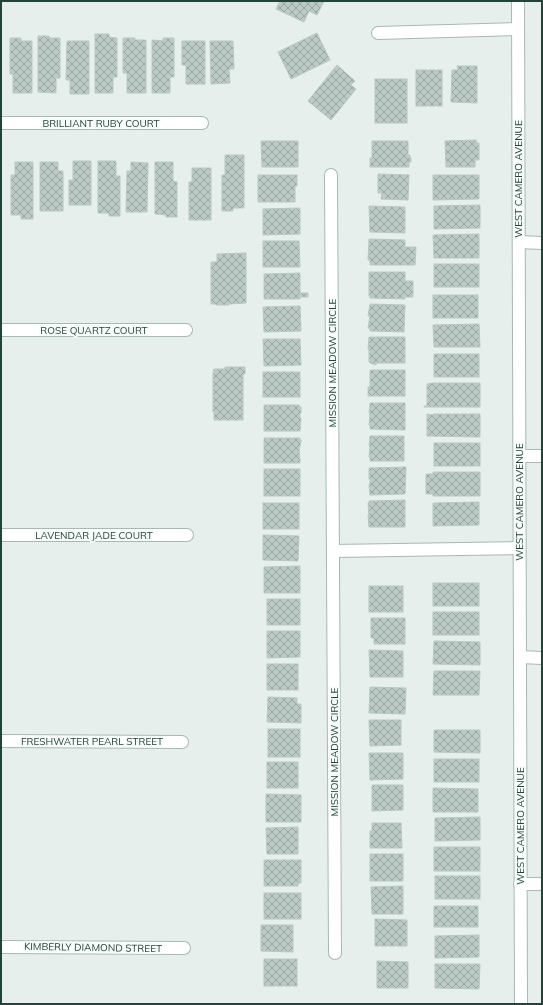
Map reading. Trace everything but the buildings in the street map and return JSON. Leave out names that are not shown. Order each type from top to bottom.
[{"type":"street","name":"WEST CAMERO AVENUE","points":[[518,1],[521,1004]]},
{"type":"street","points":[[378,33],[518,29]]},
{"type":"street","name":"BRILLIANT RUBY COURT","points":[[1,123],[202,123]]},
{"type":"street","name":"MISSION MEADOW CIRCLE","points":[[331,175],[335,953]]},
{"type":"street","points":[[519,242],[542,243]]},
{"type":"street","name":"ROSE QUARTZ COURT","points":[[1,330],[186,330]]},
{"type":"street","points":[[519,456],[542,456]]},
{"type":"street","name":"LAVENDAR JADE COURT","points":[[1,535],[187,535]]},
{"type":"street","points":[[332,551],[520,548]]},
{"type":"street","points":[[520,657],[542,658]]},
{"type":"street","name":"FRESHWATER PEARL STREET","points":[[1,741],[182,742]]},
{"type":"street","points":[[520,884],[542,884]]},
{"type":"street","name":"KIMBERLY DIAMOND STREET","points":[[1,946],[184,948]]}]
